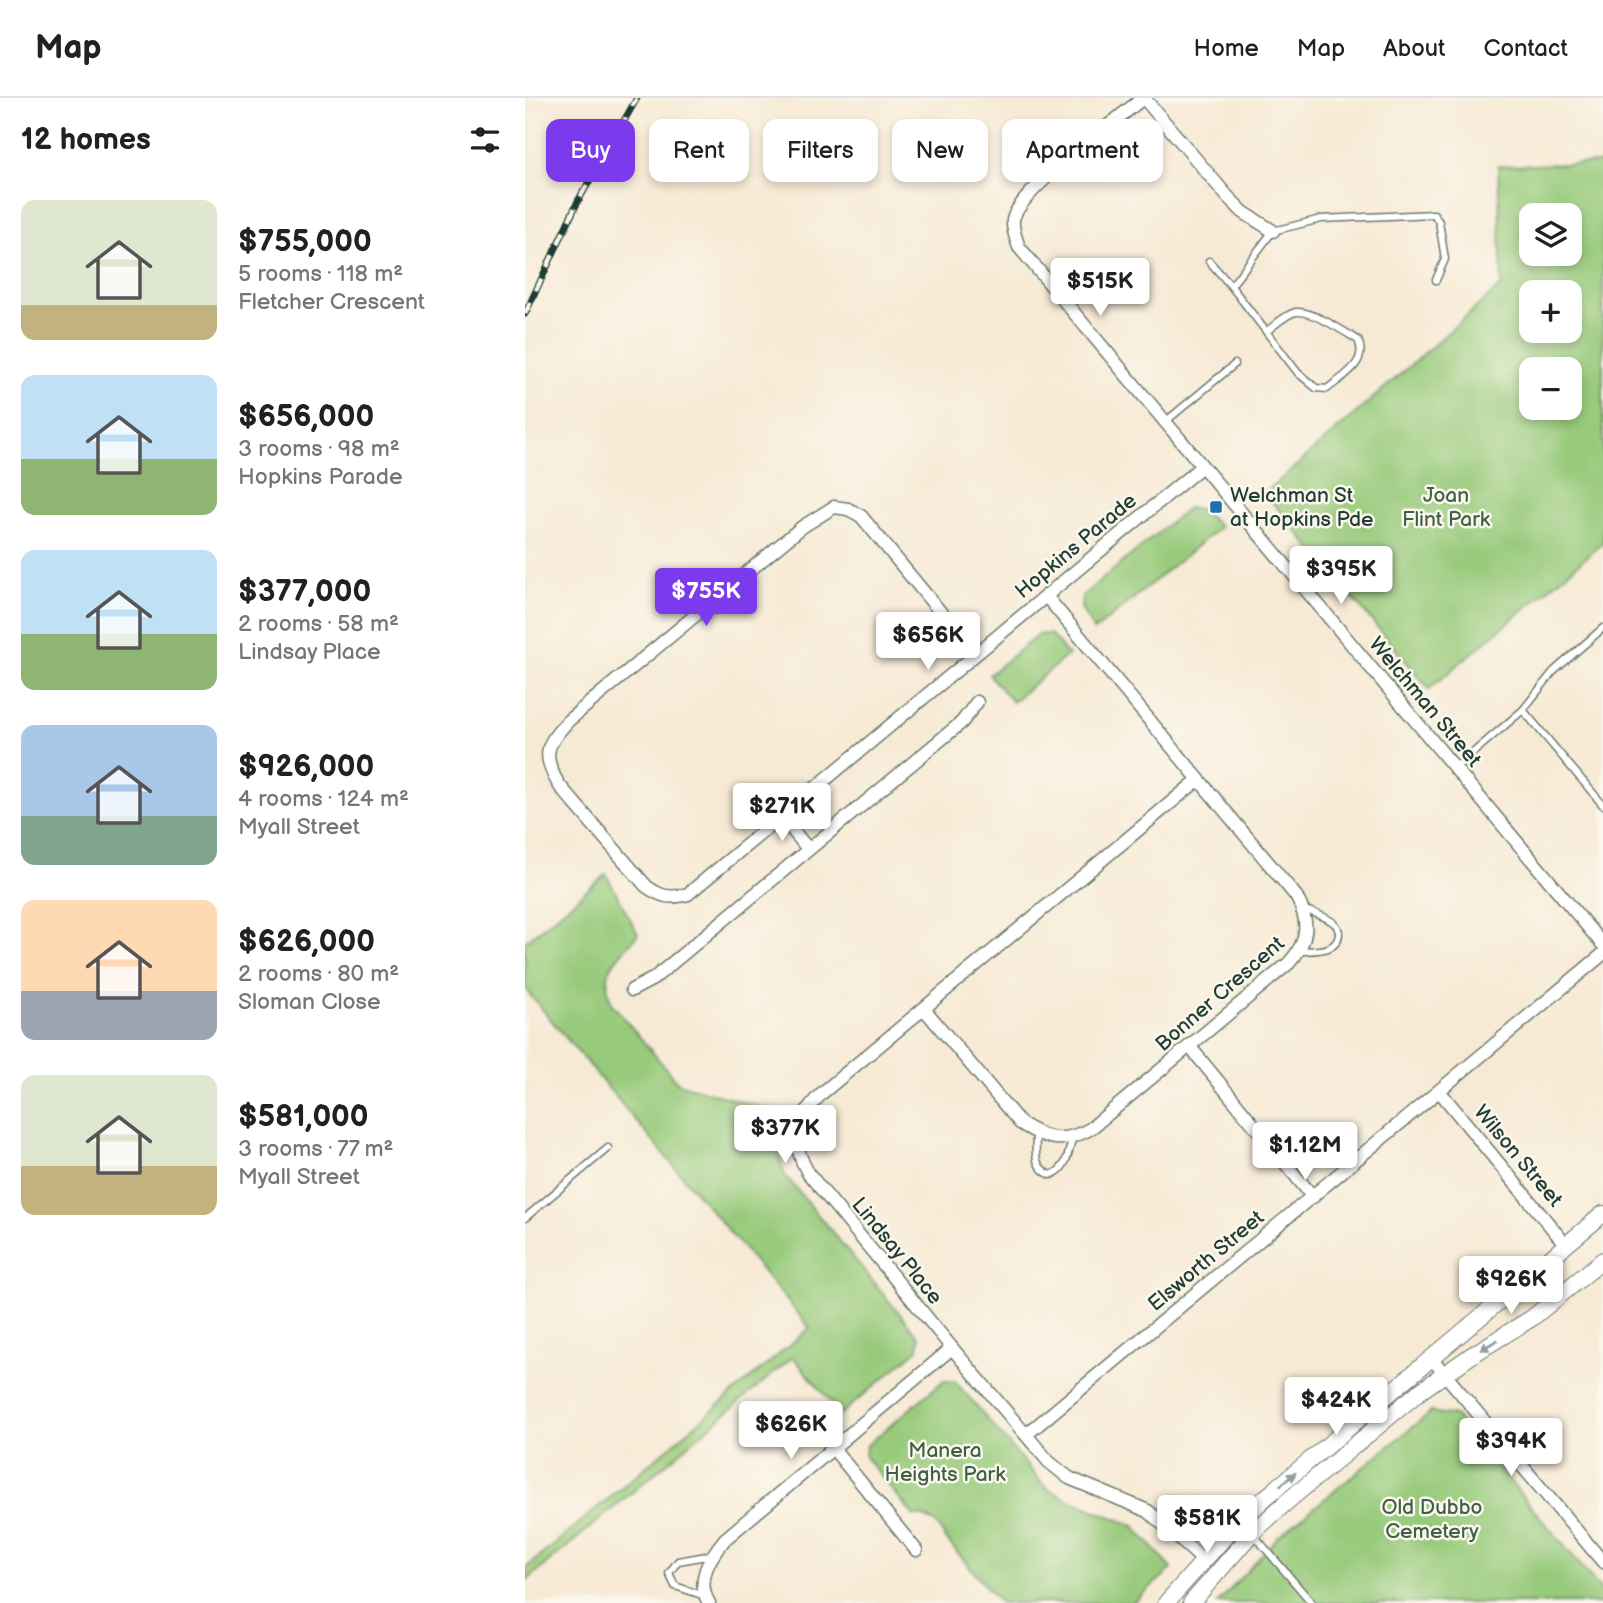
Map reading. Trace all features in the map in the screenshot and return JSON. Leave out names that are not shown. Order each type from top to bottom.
[{"type":"street","name":"Welchman Street","points":[[1144,98],[1036,186],[1019,206],[1013,221],[1019,247],[1603,946]]},
{"type":"street","points":[[1144,98],[1227,196],[1243,212],[1273,231]]},
{"type":"street","name":"Hopkins Parade","points":[[975,654],[861,516],[848,509],[834,507],[811,521],[569,720],[555,734],[547,751],[549,768],[559,785],[646,886],[659,896],[674,898],[688,894],[1202,466]]},
{"type":"street","points":[[1046,596],[1296,897],[1303,909]]},
{"type":"street","points":[[632,989],[653,979],[962,722],[977,702]]},
{"type":"street","name":"Lindsay Place","points":[[1198,780],[821,1094],[805,1111],[797,1134],[798,1154],[808,1173],[1049,1462],[1069,1478],[1147,1511],[1203,1560]]},
{"type":"street","points":[[781,816],[808,849]]},
{"type":"street","name":"Bonner Crescent","points":[[1072,1139],[1090,1129],[1289,963],[1300,951],[1305,937],[1303,909]]},
{"type":"street","name":"Elsworth Street","points":[[1027,1434],[1603,954]]},
{"type":"street","points":[[925,1010],[1020,1124],[1053,1139],[1072,1139]]},
{"type":"street","points":[[1190,1047],[1313,1197]]},
{"type":"street","name":"Wilson Street","points":[[1440,1092],[1566,1245]]},
{"type":"street","points":[[1166,1603],[1230,1531],[1265,1498],[1603,1214]]},
{"type":"street","points":[[1191,1603],[1252,1533],[1322,1472],[1445,1374],[1532,1318],[1603,1260]]},
{"type":"street","points":[[707,1600],[703,1576],[712,1555],[725,1539],[952,1348]]},
{"type":"street","points":[[1432,1359],[1603,1562]]},
{"type":"street","points":[[832,1447],[916,1550]]},
{"type":"lane","points":[[1231,286],[1273,231],[1321,219],[1434,214],[1439,222],[1445,259],[1436,281]]},
{"type":"lane","points":[[1209,261],[1298,373],[1322,390],[1327,389],[1359,362],[1362,352],[1358,340],[1306,313],[1290,314],[1267,331]]},
{"type":"lane","points":[[1165,422],[1235,364]]},
{"type":"lane","points":[[1455,768],[1523,710],[1553,672],[1603,628]]},
{"type":"lane","points":[[1523,710],[1603,805]]},
{"type":"lane","points":[[1300,951],[1329,948],[1336,943],[1339,935],[1338,927],[1333,921],[1303,909]]},
{"type":"lane","points":[[1036,1133],[1035,1157],[1038,1165],[1051,1175],[1065,1166],[1072,1139]]},
{"type":"lane","points":[[525,1218],[608,1148]]},
{"type":"lane","points":[[1252,1533],[1312,1603]]},
{"type":"lane","points":[[707,1600],[675,1586],[669,1573],[678,1561],[712,1555]]},
{"type":"green space","name":"Joan Flint Park","points":[[1603,163],[1603,543],[1429,689],[1265,493],[1502,285],[1498,166]]},
{"type":"green space","points":[[1188,508],[1200,509],[1220,527],[1094,631],[1081,608],[1082,596]]},
{"type":"green space","points":[[1039,634],[1050,634],[1068,655],[1012,702],[989,675]]},
{"type":"green space","name":"Manera Heights Park","points":[[606,874],[638,934],[617,958],[609,973],[607,982],[612,1004],[678,1083],[780,1113],[776,1147],[784,1174],[919,1337],[918,1349],[841,1414],[793,1357],[525,1582],[525,1569],[810,1328],[525,989],[525,942]]},
{"type":"green space","name":"Manera Heights Park","points":[[943,1381],[955,1381],[1045,1487],[1068,1500],[1133,1525],[1172,1569],[1132,1603],[1000,1603],[935,1522],[914,1516],[865,1457],[866,1446]]},
{"type":"green space","name":"Old Dubbo Cemetery","points":[[1431,1412],[1455,1416],[1603,1592],[1603,1603],[1218,1603],[1278,1537]]},
{"type":"railway","points":[[525,314],[578,201],[637,98]]},
{"type":"place","name":"Welchman St at Hopkins Pde","points":[[1216,507]]}]
